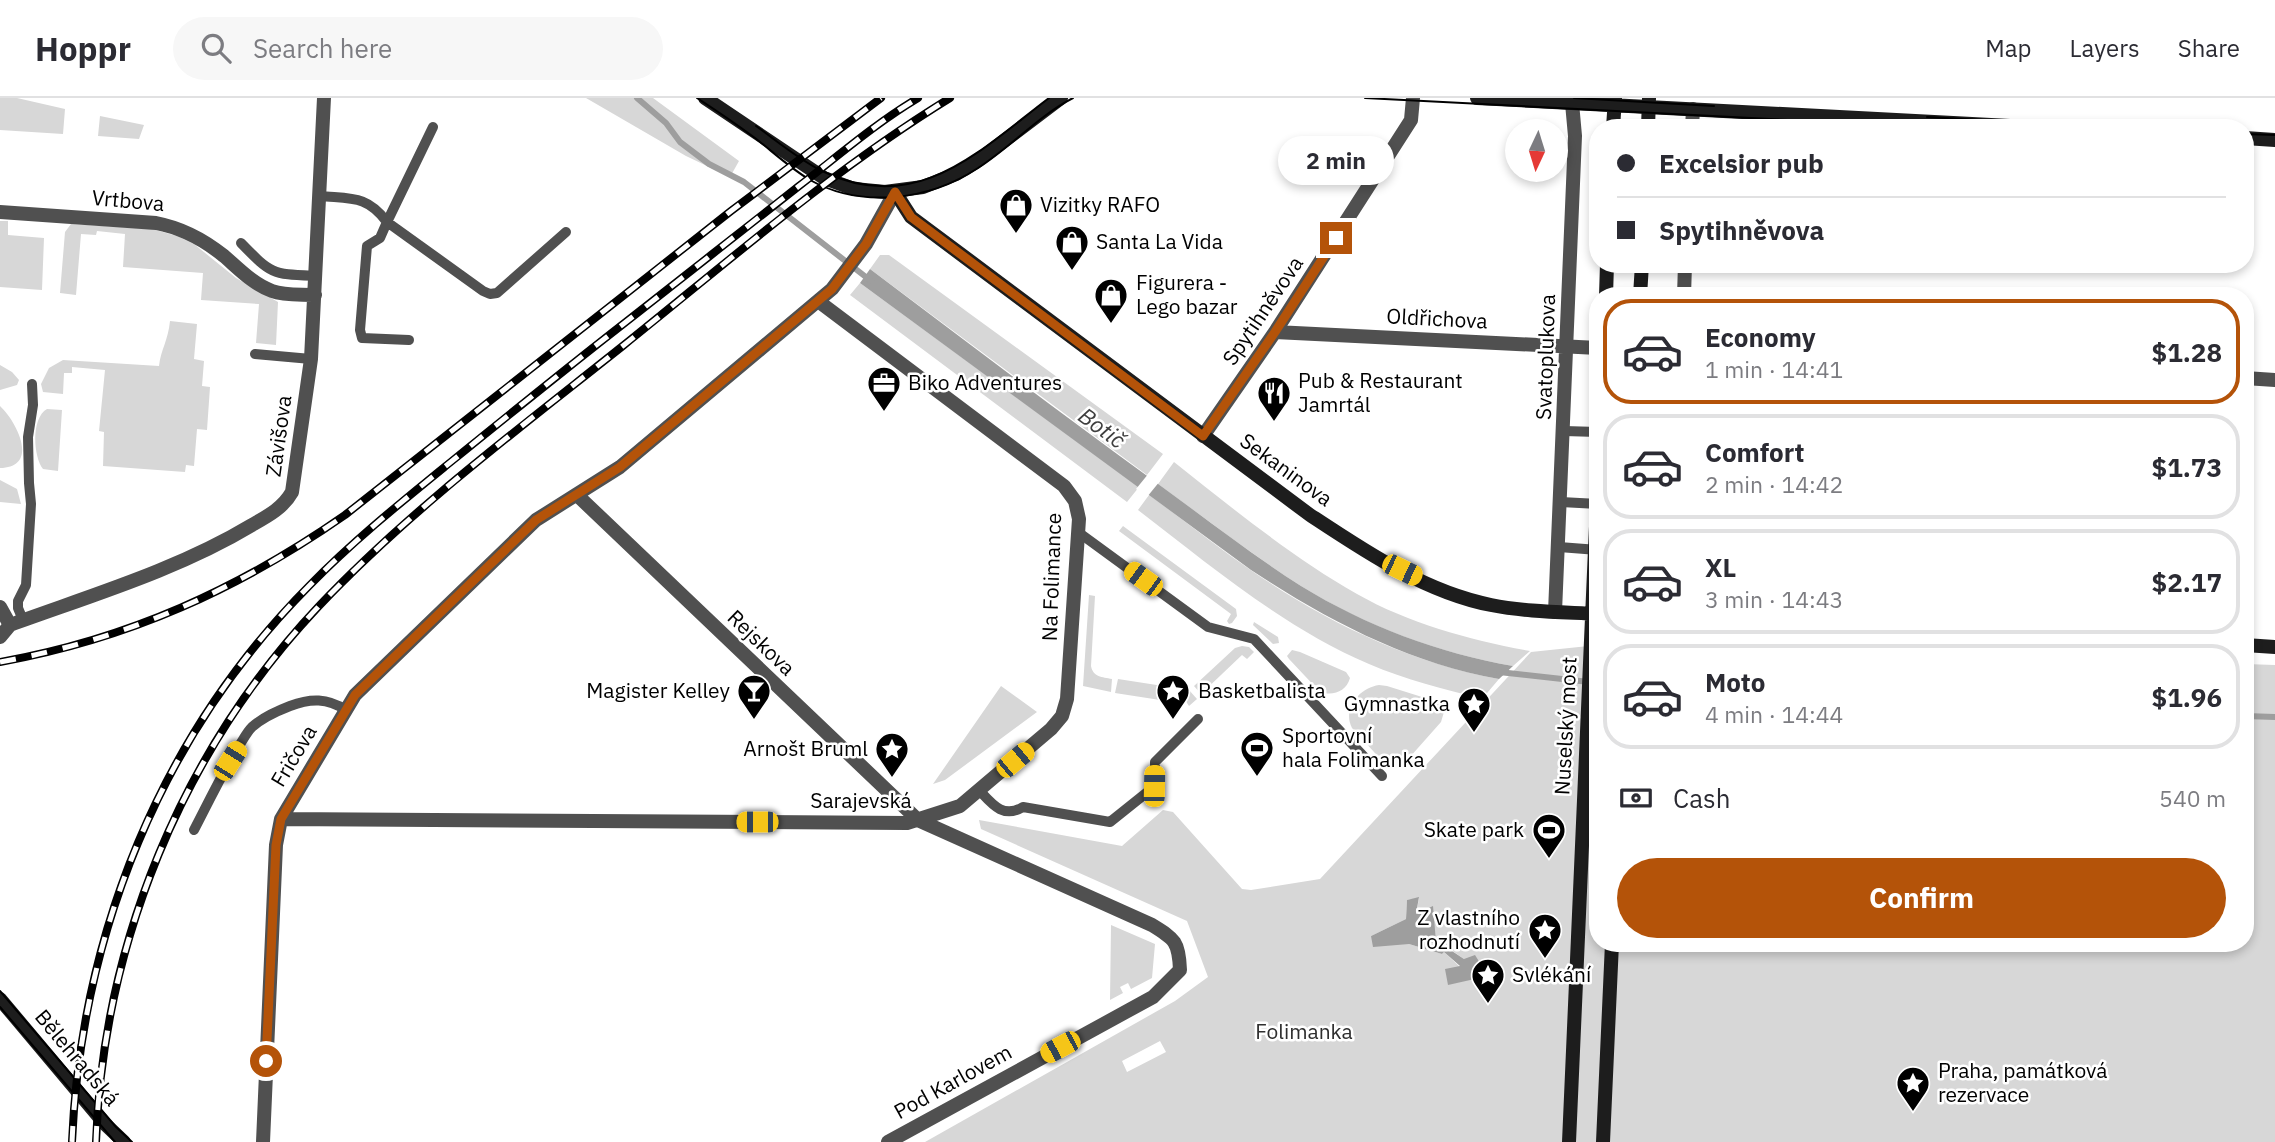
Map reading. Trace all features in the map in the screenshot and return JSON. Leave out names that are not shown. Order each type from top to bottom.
[{"type":"main road","points":[[711,100],[824,178],[854,188],[895,192],[933,184],[956,174],[1061,98]]},
{"type":"main road","points":[[1477,98],[1572,103],[1694,104],[1915,119]]},
{"type":"main road","points":[[1614,119],[1615,98]]},
{"type":"main road","points":[[1648,119],[1649,98]]},
{"type":"main road","points":[[2254,139],[2275,140]]},
{"type":"main road","name":"Sekaninova","points":[[895,192],[911,217],[1310,515],[1368,553],[1468,600],[1507,608],[1589,614]]},
{"type":"main road","points":[[2254,645],[2275,646]]},
{"type":"main road","name":"Nuselský most","points":[[1569,1142],[1589,686]]},
{"type":"main road","points":[[1604,1142],[1612,952]]},
{"type":"main road","name":"Bělehradská","points":[[0,999],[105,1124],[124,1142]]},
{"type":"street","name":"Závišova","points":[[17,622],[173,565],[230,538],[278,510],[287,501],[292,492],[311,359],[324,98]]},
{"type":"street","name":"Spytihněvova","points":[[1203,436],[1275,332],[1411,120],[1413,98]]},
{"type":"street","name":"Svatoplukova","points":[[1555,612],[1575,136],[1572,103]]},
{"type":"street","points":[[577,495],[620,467],[832,289],[866,244],[895,192]]},
{"type":"street","name":"Vrtbova","points":[[0,212],[156,223],[175,227],[202,240],[266,288],[275,292],[315,295]]},
{"type":"street","name":"Na Folimance","points":[[818,301],[1064,486],[1078,508],[1067,699],[1062,716],[1051,729],[960,806],[918,820]]},
{"type":"street","name":"Oldřichova","points":[[1275,332],[1589,348]]},
{"type":"street","points":[[2254,379],[2275,380]]},
{"type":"street","name":"Fričova","points":[[263,1142],[276,845],[281,819],[355,695],[536,520],[577,495]]},
{"type":"street","name":"Rejskova","points":[[577,495],[918,820]]},
{"type":"street","points":[[0,607],[17,622],[0,637]]},
{"type":"street","name":"Sarajevská","points":[[281,819],[907,823],[918,820],[1152,925],[1173,938],[1179,952],[1180,970]]},
{"type":"street","name":"Pod Karlovem","points":[[888,1142],[1153,997],[1180,970]]},
{"type":"lane","points":[[409,341],[362,338],[360,330],[367,246],[380,238],[433,127]]},
{"type":"lane","points":[[320,196],[365,201],[378,210],[387,222],[490,294],[497,293],[566,232]]},
{"type":"lane","points":[[241,243],[264,267],[274,272],[316,276]]},
{"type":"lane","points":[[256,354],[311,359]]},
{"type":"lane","points":[[17,622],[18,601],[26,585],[31,505],[28,471],[32,384]]},
{"type":"lane","points":[[1564,431],[1589,432]]},
{"type":"lane","points":[[1561,502],[1589,504]]},
{"type":"lane","points":[[1078,532],[1208,627],[1254,639],[1382,776]]},
{"type":"lane","points":[[1559,547],[1589,549]]},
{"type":"lane","points":[[194,831],[220,778],[250,729],[280,710],[306,701],[327,701],[346,710]]},
{"type":"lane","points":[[979,790],[999,810],[1011,812],[1023,807],[1110,822],[1154,786],[1155,762],[1198,719]]},
{"type":"green space","points":[[0,98],[17,98],[65,109],[63,134],[0,130]]},
{"type":"green space","points":[[586,98],[653,98],[739,161],[730,177],[686,156]]},
{"type":"green space","points":[[100,116],[144,125],[139,139],[98,136]]},
{"type":"green space","points":[[0,221],[8,221],[8,235],[44,238],[42,290],[0,287]]},
{"type":"green space","points":[[71,224],[152,229],[194,244],[236,278],[278,302],[276,345],[256,343],[259,304],[201,300],[203,273],[123,267],[125,234],[97,231],[96,235],[81,234],[76,295],[60,293],[65,232]]},
{"type":"green space","points":[[880,255],[889,255],[1163,454],[1147,475],[870,269]]},
{"type":"green space","points":[[860,283],[1139,487],[1127,502],[850,295]]},
{"type":"green space","points":[[170,321],[197,324],[194,359],[204,361],[202,386],[210,387],[207,430],[197,429],[194,466],[186,465],[185,472],[103,466],[104,432],[99,431],[105,370],[72,367],[72,373],[64,373],[63,394],[43,392],[41,384],[49,368],[63,360],[159,366]]},
{"type":"green space","points":[[0,365],[19,380],[17,385],[0,390]]},
{"type":"green space","points":[[0,406],[18,432],[22,452],[19,460],[12,466],[0,468]]},
{"type":"green space","points":[[47,409],[62,410],[58,471],[43,469],[37,455],[36,429],[38,420]]},
{"type":"green space","points":[[1174,462],[1286,548],[1333,580],[1377,605],[1441,630],[1530,651],[1513,666],[1430,646],[1351,614],[1301,586],[1158,484]]},
{"type":"green space","points":[[0,480],[17,489],[21,504],[0,502]]},
{"type":"green space","points":[[1149,495],[1280,590],[1339,623],[1433,663],[1499,679],[1482,699],[1397,675],[1307,633],[1221,574],[1138,510]]},
{"type":"green space","points":[[1123,526],[1236,609],[1237,616],[1232,623],[1227,621],[1231,614],[1119,531]]},
{"type":"green space","points":[[1089,595],[1095,596],[1091,666],[1096,674],[1112,679],[1111,692],[1083,686]]},
{"type":"green space","points":[[1254,622],[1278,637],[1279,643],[1273,644],[1253,625]]},
{"type":"green space","name":"Folimanka","points":[[1589,646],[1589,952],[2254,952],[2254,664],[2275,665],[2275,1142],[925,1142],[1175,1001],[1208,977],[1187,921],[981,829],[979,820],[1122,846],[1163,810],[1173,812],[1242,889],[1251,890],[1320,879],[1531,652]],"holes":[[[1419,898],[1416,915],[1435,942],[1423,943],[1444,950],[1447,947],[1464,959],[1480,964],[1448,985],[1460,967],[1444,952],[1442,954],[1371,936],[1406,919],[1407,900]],[[1160,1041],[1166,1052],[1127,1072],[1122,1061]]]},
{"type":"green space","points":[[1249,647],[1254,652],[1247,659],[1242,655],[1201,694],[1194,686],[1235,648]]},
{"type":"green space","points":[[1292,650],[1346,672],[1350,678],[1348,683],[1338,692],[1320,692],[1287,656]]},
{"type":"green space","points":[[1118,679],[1189,690],[1197,699],[1189,706],[1181,694],[1173,702],[1115,693]]},
{"type":"green space","points":[[1379,685],[1438,702],[1444,712],[1441,722],[1402,766],[1385,764],[1352,728],[1349,721],[1351,707],[1359,695]]},
{"type":"green space","points":[[1001,686],[1037,712],[945,780],[933,784]]},
{"type":"green space","points":[[1111,925],[1155,944],[1152,978],[1131,989],[1128,983],[1120,987],[1123,993],[1110,1000]]},
{"type":"shaded area","points":[[870,269],[1244,547],[1301,586],[1351,614],[1404,636],[1458,654],[1513,666],[1499,679],[1465,672],[1401,651],[1309,606],[1251,570],[860,283]]},
{"type":"shaded area","points":[[1419,897],[1416,914],[1433,906],[1436,942],[1425,944],[1443,950],[1446,947],[1464,959],[1475,955],[1480,963],[1487,963],[1488,976],[1448,985],[1445,969],[1460,966],[1444,952],[1442,954],[1409,944],[1373,947],[1371,936],[1406,919],[1407,900]]},
{"type":"pier","points":[[1149,473],[1160,481],[1147,497],[1136,489]]},
{"type":"waterway","name":"Botič","points":[[637,98],[666,123],[680,142],[709,164],[744,182],[871,281]]},
{"type":"waterway","name":"Botič","points":[[1499,672],[1589,682]]},
{"type":"waterway","name":"Botič","points":[[2254,716],[2275,717]]},
{"type":"tram line","points":[[697,98],[810,180],[851,195],[873,197],[917,194],[959,179],[990,160],[1060,105],[1073,98]]},
{"type":"tram line","points":[[756,126],[822,171],[856,183],[888,186],[917,182],[945,172],[971,157],[1049,98]]},
{"type":"tram line","points":[[1365,98],[1770,119]]},
{"type":"tram line","points":[[1574,98],[1714,106]]},
{"type":"tram line","points":[[1927,117],[1964,119]]},
{"type":"tram line","points":[[2254,134],[2275,135]]},
{"type":"tram line","points":[[0,991],[116,1127],[132,1142]]},
{"type":"tram line","points":[[0,1007],[115,1142]]},
{"type":"railway","points":[[0,662],[93,640],[181,608],[305,542],[345,515],[731,211],[881,98]]},
{"type":"railway","points":[[72,1142],[79,1065],[92,988],[112,914],[138,842],[171,773],[211,706],[257,644],[325,570],[411,494],[843,152],[918,98]]},
{"type":"railway","points":[[96,1142],[102,1068],[115,995],[134,924],[159,854],[190,787],[227,723],[270,663],[319,606],[390,536],[428,503],[824,185],[950,98]]},
{"type":"place","name":"Vizitky RAFO","points":[[1016,235]]},
{"type":"place","name":"Santa La Vida","points":[[1072,272]]},
{"type":"place","name":"Figurera - Lego bazar","points":[[1111,325]]},
{"type":"place","name":"Biko Adventures","points":[[884,413]]},
{"type":"place","name":"Pub & Restaurant Jamrtál","points":[[1274,423]]},
{"type":"place","name":"Magister Kelley","points":[[754,721]]},
{"type":"place","name":"Basketbalista","points":[[1173,721]]},
{"type":"place","name":"Gymnastka","points":[[1474,734]]},
{"type":"place","name":"Sportovní hala Folimanka","points":[[1257,778]]},
{"type":"place","name":"Arnošt Bruml","points":[[892,779]]},
{"type":"place","name":"Skate park","points":[[1549,860]]},
{"type":"place","name":"Z vlastního rozhodnutí","points":[[1545,960]]},
{"type":"place","name":"Svlékání","points":[[1488,1005]]},
{"type":"place","name":"Praha, památková rezervace","points":[[1913,1113]]},
{"type":"route","points":[[266,1061],[276,845],[281,819],[355,695],[536,520],[620,467],[832,289],[866,244],[895,192],[911,217],[1203,436],[1336,238]]}]
